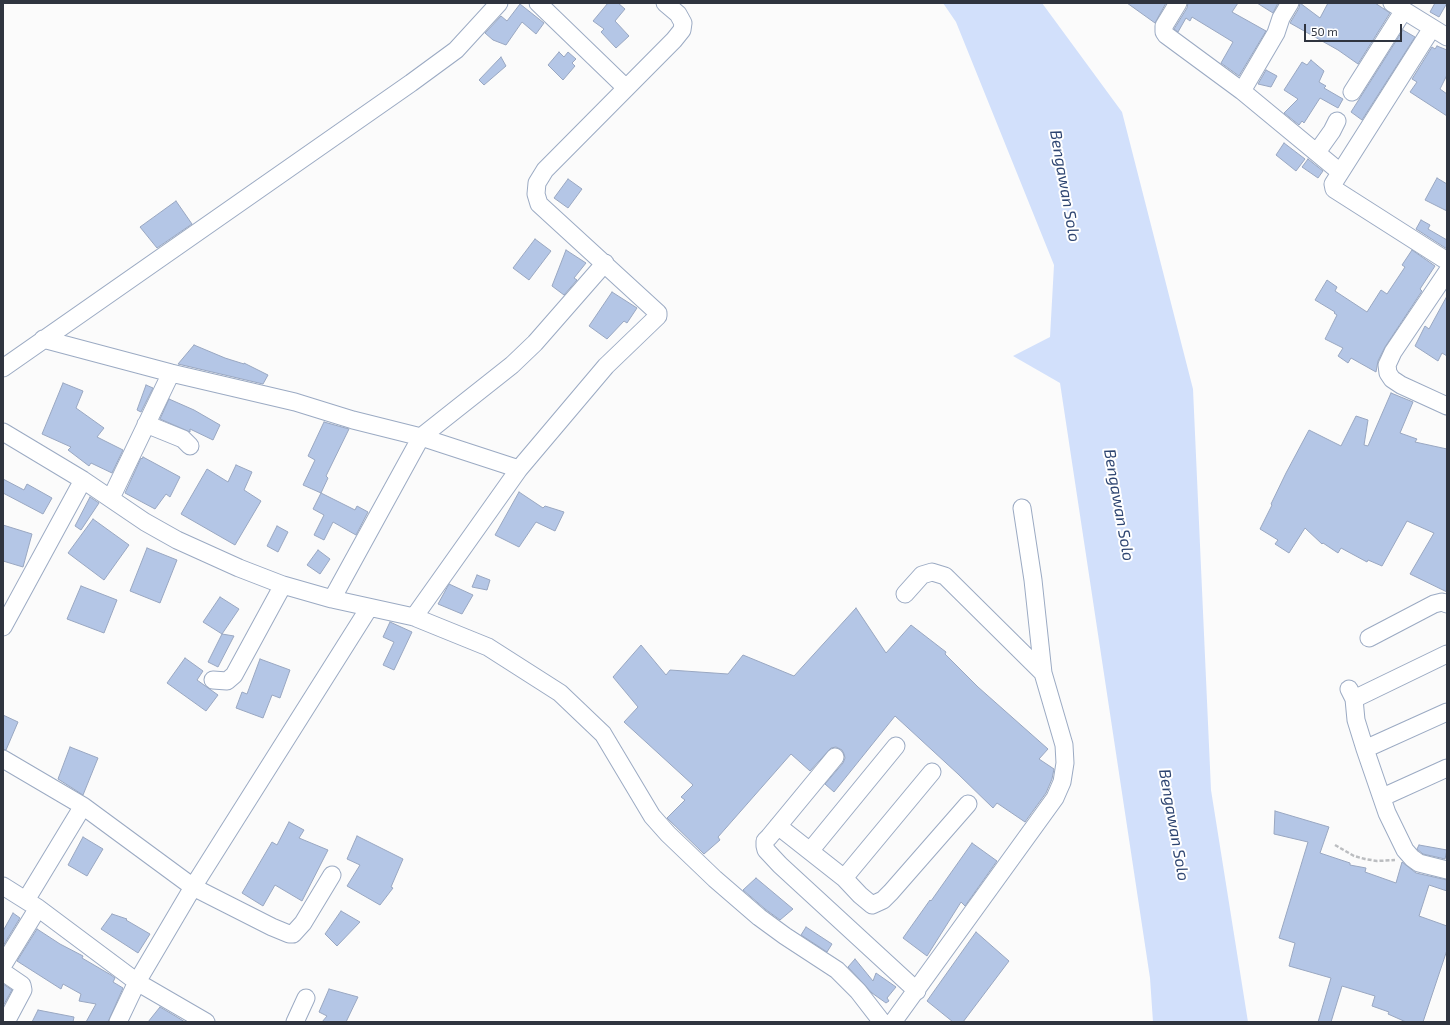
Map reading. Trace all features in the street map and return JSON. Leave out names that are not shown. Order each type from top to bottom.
[{"type":"street","points":[[3,368],[417,79],[456,50],[500,3]]},
{"type":"street","points":[[538,3],[626,88]]},
{"type":"street","points":[[414,618],[519,469],[606,366],[658,315],[539,204],[536,194],[537,183],[545,170],[674,40],[682,30],[683,23],[678,14],[665,3]]},
{"type":"street","points":[[1178,3],[1164,26],[1164,32],[1242,91],[1340,172]]},
{"type":"street","points":[[1242,91],[1276,33],[1281,18],[1290,3]]},
{"type":"street","points":[[1352,92],[1398,7],[1447,37]]},
{"type":"street","points":[[1432,28],[1333,184],[1334,189],[1447,261]]},
{"type":"street","points":[[1317,152],[1332,131],[1337,121]]},
{"type":"street","points":[[332,599],[421,437],[512,365],[535,343],[604,263]]},
{"type":"street","points":[[1447,272],[1393,352],[1387,365],[1388,373],[1392,379],[1401,385],[1447,406]]},
{"type":"street","points":[[43,339],[171,373],[295,402],[353,420],[421,437],[519,469]]},
{"type":"street","points":[[111,498],[171,373]]},
{"type":"street","points":[[146,424],[183,439],[190,446]]},
{"type":"street","points":[[3,432],[83,480],[145,522],[177,540],[239,568],[283,585],[332,599],[414,618],[488,647],[560,693],[602,734],[652,816],[668,834],[715,879],[759,917],[837,970],[858,991],[882,1022]]},
{"type":"street","points":[[5,621],[83,480]]},
{"type":"street","points":[[893,1022],[1055,798],[1062,782],[1065,763],[1064,745],[1043,673],[1033,580],[1022,508]]},
{"type":"street","points":[[905,594],[922,575],[932,572],[945,576],[1043,673]]},
{"type":"street","points":[[213,680],[227,681],[234,675],[283,585]]},
{"type":"street","points":[[1368,638],[1434,604],[1442,602],[1447,604]]},
{"type":"street","points":[[122,1020],[138,982],[193,887],[369,608]]},
{"type":"street","points":[[1447,654],[1352,694],[1356,720],[1365,749],[1385,805],[1405,850],[1412,858],[1420,863],[1447,870]]},
{"type":"street","points":[[1365,749],[1447,712]]},
{"type":"street","points":[[810,851],[896,746]]},
{"type":"street","points":[[835,757],[766,841],[764,846],[780,865],[916,991]]},
{"type":"street","points":[[3,759],[83,806],[193,887],[280,931],[293,934],[303,922],[332,875]]},
{"type":"street","points":[[1385,805],[1447,768]]},
{"type":"street","points":[[844,878],[932,772]]},
{"type":"street","points":[[778,826],[844,878],[872,905],[883,900],[968,804]]},
{"type":"street","points":[[3,965],[32,904],[83,806]]},
{"type":"street","points":[[3,886],[32,904],[138,982],[206,1022]]},
{"type":"street","points":[[3,972],[22,985],[23,990],[6,1022]]},
{"type":"street","points":[[295,1022],[306,998]]},
{"type":"path","points":[[1335,845],[1354,856],[1377,861],[1412,858]]},
{"type":"water","name":"Bengawan Solo","points":[[943,3],[1042,3],[1122,112],[1193,389],[1211,790],[1248,1022],[1153,1022],[1150,978],[1060,383],[1013,356],[1050,337],[1054,265],[956,22]]},
{"type":"building","points":[[608,3],[618,3],[625,9],[615,21],[629,36],[616,48],[601,32],[604,29],[593,21]]},
{"type":"building","points":[[1127,3],[1166,3],[1155,23]]},
{"type":"building","points":[[1188,3],[1238,3],[1232,12],[1266,31],[1239,76],[1221,63],[1233,42],[1192,17],[1190,21],[1186,18],[1178,32],[1174,29],[1187,8]]},
{"type":"building","points":[[1257,3],[1278,3],[1273,13]]},
{"type":"building","points":[[1300,3],[1320,18],[1328,3],[1375,3],[1390,13],[1358,64],[1338,50],[1290,23],[1299,8]]},
{"type":"building","points":[[1435,3],[1447,3],[1439,17],[1430,12]]},
{"type":"building","points":[[520,4],[544,23],[536,34],[522,22],[506,45],[493,40],[485,33],[501,16],[507,21]]},
{"type":"building","points":[[1403,30],[1415,37],[1362,120],[1351,112]]},
{"type":"building","points":[[1437,46],[1447,50],[1447,75],[1440,89],[1447,94],[1447,116],[1410,92],[1417,82],[1412,79],[1432,47],[1435,49]]},
{"type":"building","points":[[559,52],[564,57],[568,52],[576,59],[572,63],[575,66],[563,80],[548,65]]},
{"type":"building","points":[[501,57],[506,66],[484,85],[479,80]]},
{"type":"building","points":[[1311,60],[1324,71],[1319,82],[1326,86],[1324,88],[1343,99],[1338,108],[1320,98],[1304,123],[1302,121],[1299,125],[1284,113],[1298,99],[1284,90],[1302,62],[1307,65]]},
{"type":"building","points":[[1266,70],[1277,76],[1271,87],[1258,84]]},
{"type":"building","points":[[1284,143],[1305,159],[1296,171],[1276,155]]},
{"type":"building","points":[[1308,159],[1323,171],[1318,178],[1302,167]]},
{"type":"building","points":[[1437,178],[1447,184],[1447,211],[1425,200]]},
{"type":"building","points":[[568,179],[582,189],[568,208],[554,198]]},
{"type":"building","points":[[176,201],[192,224],[157,248],[140,227]]},
{"type":"building","points":[[1421,220],[1430,225],[1428,229],[1447,240],[1447,249],[1416,229]]},
{"type":"building","points":[[535,239],[551,251],[529,280],[513,268]]},
{"type":"building","points":[[566,250],[586,263],[574,278],[577,280],[564,295],[552,286]]},
{"type":"building","points":[[1412,250],[1435,266],[1420,289],[1422,291],[1385,347],[1378,361],[1376,372],[1351,358],[1348,363],[1338,356],[1343,348],[1325,339],[1337,315],[1334,313],[1335,312],[1315,300],[1327,280],[1337,287],[1335,291],[1367,312],[1381,290],[1387,294],[1405,267],[1402,265]]},
{"type":"building","points":[[612,292],[637,308],[627,323],[624,321],[607,339],[589,326]]},
{"type":"building","points":[[1447,296],[1447,356],[1442,353],[1438,361],[1415,346],[1425,326],[1429,329]]},
{"type":"building","points":[[194,345],[225,358],[244,363],[268,375],[263,384],[178,364]]},
{"type":"building","points":[[63,383],[83,391],[76,408],[104,428],[97,437],[123,450],[112,473],[91,463],[89,466],[68,450],[71,447],[42,434]]},
{"type":"building","points":[[146,385],[153,388],[141,412],[137,410]]},
{"type":"building","points":[[1391,393],[1413,402],[1400,433],[1417,439],[1415,442],[1447,449],[1447,592],[1410,574],[1434,533],[1407,521],[1382,566],[1368,560],[1367,562],[1341,548],[1338,553],[1323,543],[1322,544],[1305,528],[1289,553],[1275,544],[1278,540],[1260,529],[1286,473],[1309,430],[1341,446],[1356,416],[1368,420],[1364,445],[1368,446]]},
{"type":"building","points":[[169,399],[194,410],[220,425],[213,440],[190,429],[190,432],[160,419]]},
{"type":"building","points":[[324,422],[349,429],[326,476],[328,478],[321,493],[303,485],[315,460],[308,456]]},
{"type":"building","points":[[143,457],[180,477],[170,497],[166,494],[155,509],[125,493],[141,458],[142,459]]},
{"type":"building","points":[[236,465],[252,472],[244,490],[261,501],[235,545],[181,514],[207,469],[228,482]]},
{"type":"building","points":[[3,479],[24,490],[27,484],[52,498],[43,514],[3,493]]},
{"type":"building","points":[[519,492],[543,508],[545,506],[564,512],[555,531],[536,522],[519,547],[495,535]]},
{"type":"building","points":[[321,493],[355,510],[357,506],[368,512],[356,535],[333,522],[324,540],[314,535],[324,515],[313,509]]},
{"type":"building","points":[[90,497],[99,503],[81,530],[75,526]]},
{"type":"building","points":[[93,519],[129,545],[104,580],[68,553]]},
{"type":"building","points":[[3,525],[32,534],[23,567],[3,561]]},
{"type":"building","points":[[277,526],[288,532],[278,552],[267,546]]},
{"type":"building","points":[[147,548],[177,560],[160,603],[130,591]]},
{"type":"building","points":[[318,550],[330,559],[320,574],[307,565]]},
{"type":"building","points":[[477,575],[490,580],[487,590],[472,587]]},
{"type":"building","points":[[449,584],[473,595],[462,614],[438,604]]},
{"type":"building","points":[[81,586],[117,600],[104,633],[67,619]]},
{"type":"building","points":[[220,597],[239,609],[222,634],[203,622]]},
{"type":"building","points":[[856,608],[886,653],[911,625],[946,652],[945,654],[978,687],[1048,749],[1039,759],[1054,769],[1052,779],[1046,793],[1025,822],[997,803],[993,808],[895,716],[834,792],[825,784],[843,763],[845,758],[842,750],[836,747],[831,748],[810,771],[791,754],[718,837],[720,840],[704,854],[667,818],[685,800],[681,797],[693,785],[624,722],[638,707],[613,677],[641,645],[666,675],[670,670],[728,674],[743,655],[794,676]]},
{"type":"building","points":[[390,622],[412,632],[394,670],[383,665],[394,642],[383,637]]},
{"type":"building","points":[[222,634],[234,636],[218,667],[208,662]]},
{"type":"building","points":[[185,658],[203,671],[197,680],[218,695],[206,711],[167,683]]},
{"type":"building","points":[[260,659],[290,670],[280,698],[272,695],[263,718],[236,708],[242,692],[247,694]]},
{"type":"building","points":[[3,715],[18,722],[6,750],[3,749]]},
{"type":"building","points":[[70,747],[98,758],[83,795],[58,779]]},
{"type":"building","points":[[1275,811],[1329,827],[1320,853],[1350,863],[1350,865],[1366,868],[1365,872],[1396,883],[1402,862],[1416,873],[1447,880],[1447,891],[1429,885],[1419,916],[1447,926],[1447,950],[1423,1022],[1406,1022],[1388,1014],[1389,1012],[1372,1006],[1375,996],[1342,986],[1331,1022],[1318,1022],[1331,978],[1289,966],[1295,943],[1279,938],[1308,842],[1274,834]]},
{"type":"building","points":[[289,822],[304,830],[299,838],[328,850],[302,901],[275,885],[263,906],[242,893],[272,842],[277,845]]},
{"type":"building","points":[[357,836],[403,859],[391,887],[393,888],[380,905],[347,886],[360,865],[347,859]]},
{"type":"building","points":[[83,837],[103,849],[87,876],[68,865]]},
{"type":"building","points":[[972,843],[997,861],[965,906],[961,902],[927,956],[903,938]]},
{"type":"building","points":[[1419,845],[1447,850],[1445,859],[1423,854],[1417,849]]},
{"type":"building","points":[[756,878],[793,909],[780,920],[743,890]]},
{"type":"building","points":[[341,911],[360,922],[337,946],[325,934]]},
{"type":"building","points":[[13,913],[20,918],[3,946],[3,931]]},
{"type":"building","points":[[112,914],[127,919],[126,920],[150,934],[138,953],[101,929]]},
{"type":"building","points":[[806,927],[832,944],[827,952],[801,935]]},
{"type":"building","points":[[37,929],[60,944],[83,956],[82,958],[111,975],[115,978],[113,982],[123,988],[108,1022],[86,1022],[96,1004],[79,1001],[81,994],[63,984],[61,989],[17,961]]},
{"type":"building","points":[[976,932],[1009,961],[963,1022],[953,1022],[927,1001]]},
{"type":"building","points":[[855,959],[873,981],[876,973],[896,987],[887,998],[889,1001],[886,1003],[872,993],[848,967]]},
{"type":"building","points":[[3,984],[12,990],[3,1006]]},
{"type":"building","points":[[329,989],[358,997],[346,1022],[322,1022],[327,1016],[319,1012]]},
{"type":"building","points":[[160,1007],[177,1017],[185,1022],[148,1022]]},
{"type":"building","points":[[38,1010],[74,1017],[73,1022],[32,1022]]}]
